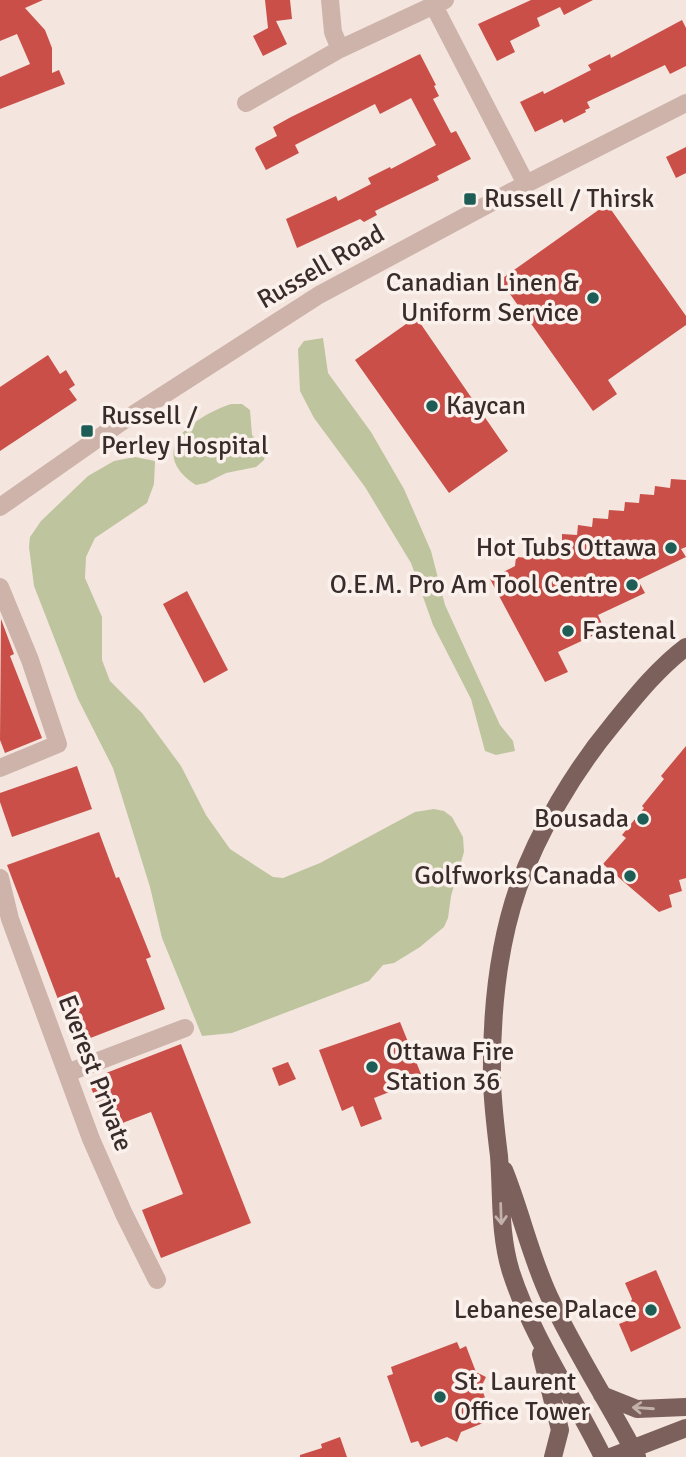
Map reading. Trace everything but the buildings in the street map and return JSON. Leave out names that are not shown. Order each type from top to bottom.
[{"type":"main road","points":[[603,1457],[533,1323],[511,1271],[502,1234],[492,1083],[494,1017],[509,920],[518,887],[541,837],[589,753],[633,700],[674,656],[686,647]]},
{"type":"main road","points":[[499,1157],[516,1200],[530,1251],[548,1294],[587,1372],[635,1453]]},
{"type":"main road","points":[[533,1323],[559,1422],[558,1444],[553,1457]]},
{"type":"main road","points":[[602,1395],[637,1409],[686,1407]]},
{"type":"main road","points":[[611,1457],[635,1453],[686,1428]]},
{"type":"street","points":[[330,0],[333,32],[340,49]]},
{"type":"street","points":[[246,103],[340,49],[439,3],[526,184]]},
{"type":"street","name":"Russell Road","points":[[0,507],[120,423],[319,295],[526,184],[686,103]]},
{"type":"street","points":[[0,587],[30,660],[58,744],[0,768]]},
{"type":"street","name":"Everest Private","points":[[0,878],[9,919],[91,1139],[157,1280]]},
{"type":"street","points":[[66,1073],[185,1028]]},
{"type":"green space","points":[[323,338],[328,373],[371,432],[404,489],[431,551],[445,605],[500,725],[513,741],[515,751],[496,755],[485,751],[471,699],[433,625],[411,563],[365,487],[314,418],[300,391],[298,349],[304,341]]},
{"type":"green space","points":[[231,404],[242,404],[250,410],[252,435],[266,450],[264,460],[256,467],[226,473],[196,485],[181,472],[174,460],[174,448],[190,426],[202,417]]},
{"type":"green space","points":[[135,457],[155,461],[154,484],[147,503],[95,538],[86,557],[85,578],[102,617],[102,660],[110,681],[142,713],[181,766],[206,815],[230,849],[273,877],[283,878],[320,863],[415,812],[434,809],[444,811],[452,817],[463,837],[464,852],[444,927],[420,947],[394,963],[383,965],[369,981],[232,1033],[202,1036],[162,938],[150,887],[113,768],[78,699],[34,586],[30,537],[41,521],[88,476],[114,461]]},
{"type":"place","name":"Russell / Thirsk","points":[[470,199]]},
{"type":"place","name":"Canadian Linen & Uniform Service","points":[[593,298]]},
{"type":"place","name":"Kaycan","points":[[432,406]]},
{"type":"place","name":"Russell / Perley Hospital","points":[[87,431]]},
{"type":"place","name":"Hot Tubs Ottawa","points":[[671,548]]},
{"type":"place","name":"O.E.M. Pro Am Tool Centre","points":[[632,585]]},
{"type":"place","name":"Fastenal","points":[[568,631]]},
{"type":"place","name":"Bousada","points":[[643,819]]},
{"type":"place","name":"Golfworks Canada","points":[[630,876]]},
{"type":"place","name":"Ottawa Fire Station 36","points":[[372,1067]]},
{"type":"place","name":"Lebanese Palace","points":[[651,1310]]},
{"type":"place","name":"St. Laurent Office Tower","points":[[440,1397]]}]
